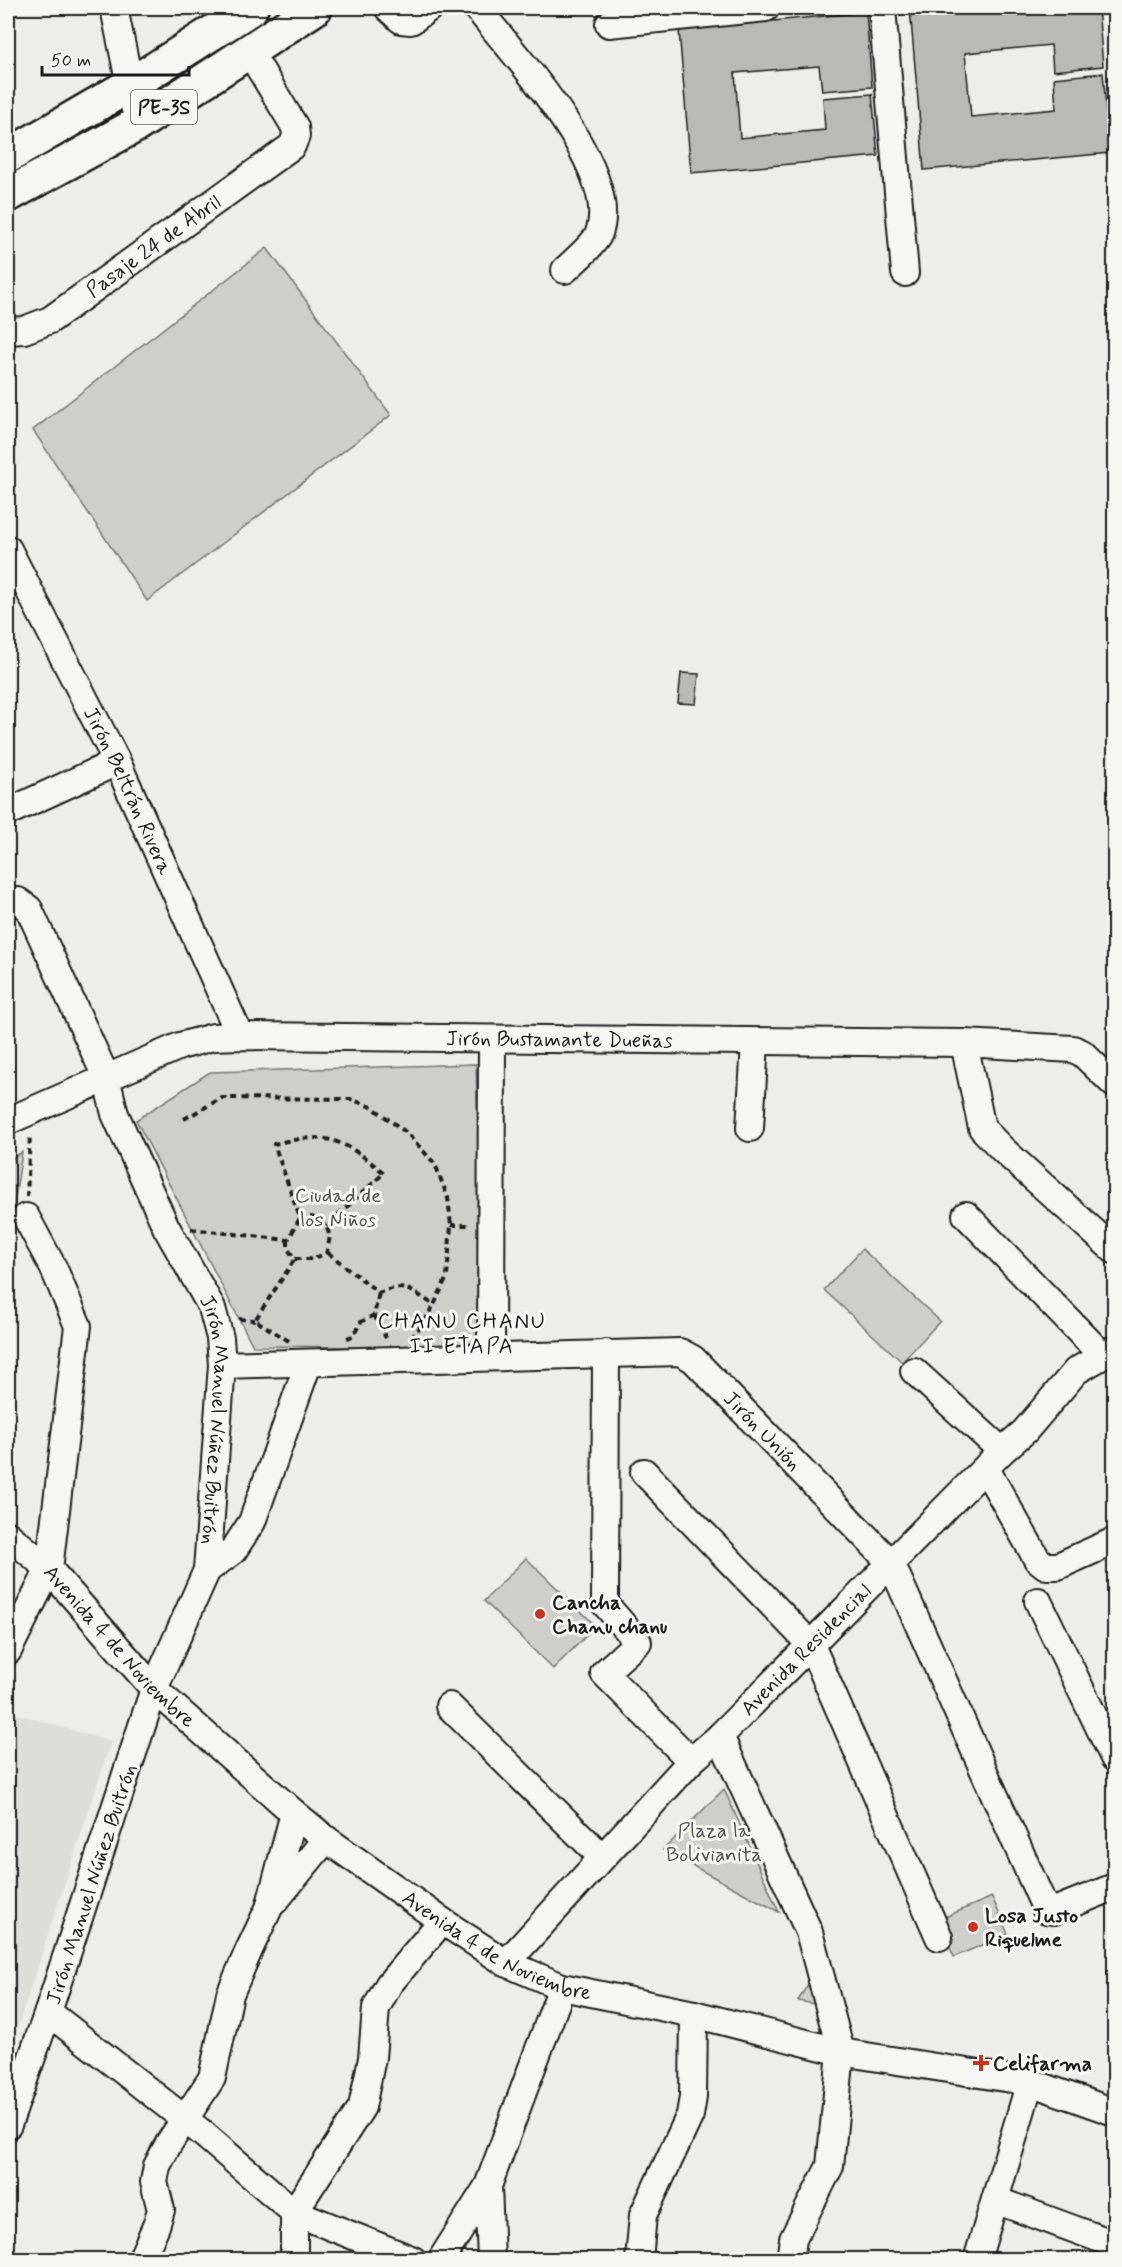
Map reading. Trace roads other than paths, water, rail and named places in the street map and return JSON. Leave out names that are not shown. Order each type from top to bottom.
[{"type":"highway","name":"PE-3S","points":[[8,156],[130,85],[251,8]]},
{"type":"highway","name":"PE-3S","points":[[8,195],[138,124],[315,8]]},
{"type":"street","points":[[114,8],[138,124]]},
{"type":"street","points":[[388,8],[401,20],[411,21],[429,8]]},
{"type":"street","points":[[477,8],[569,125],[597,182],[603,209],[598,235],[565,270]]},
{"type":"street","points":[[609,24],[766,8]]},
{"type":"street","points":[[882,8],[905,273]]},
{"type":"street","name":"Pasaje 24 de Abril","points":[[8,331],[24,330],[50,320],[292,146],[296,136],[295,127],[249,51]]},
{"type":"street","name":"Jirón Beltrán Rivera","points":[[8,549],[117,762],[240,1036]]},
{"type":"street","points":[[8,812],[117,762]]},
{"type":"street","name":"Jirón Manuel Núñez Buitrón","points":[[8,2125],[48,2012],[154,1689],[207,1570],[222,1365],[220,1338],[212,1308],[166,1227],[115,1114],[106,1077],[29,909],[16,903]]},
{"type":"street","name":"Jirón Bustamante Dueñas","points":[[8,1120],[180,1046],[213,1037],[240,1036],[964,1043],[1073,1049],[1082,1053],[1114,1084]]},
{"type":"street","points":[[491,1357],[492,1039]]},
{"type":"street","points":[[750,1128],[754,1042]]},
{"type":"street","points":[[964,1043],[982,1128],[1003,1150],[1114,1250]]},
{"type":"street","points":[[966,1215],[1108,1352]]},
{"type":"street","points":[[8,1651],[49,1569],[78,1326],[54,1269],[26,1217]]},
{"type":"street","name":"Jirón Unión","points":[[222,1365],[302,1355],[491,1357],[680,1352],[693,1359],[891,1563],[1046,1910],[1054,1911],[1114,1887]]},
{"type":"street","name":"Avenida Residencial","points":[[506,1964],[691,1761],[720,1736],[1025,1431],[1076,1371],[1108,1352]]},
{"type":"street","points":[[606,1353],[605,1604],[638,1642],[604,1673],[691,1761]]},
{"type":"street","points":[[207,1570],[232,1551],[252,1522],[302,1355]]},
{"type":"street","points":[[914,1371],[994,1460],[1037,1559],[1046,1566],[1058,1566],[1114,1541]]},
{"type":"street","points":[[644,1472],[811,1646],[939,1937]]},
{"type":"street","name":"Avenida 4 de Noviembre","points":[[8,1536],[49,1569],[154,1689],[294,1813],[326,1839],[506,1964],[562,1987],[694,2014],[841,2052],[1030,2082],[1114,2112]]},
{"type":"street","points":[[1038,1601],[1114,1758]]},
{"type":"street","points":[[449,1706],[602,1857]]},
{"type":"street","points":[[720,1736],[809,1932],[841,2052],[830,2166],[793,2239],[790,2259]]},
{"type":"street","points":[[141,2259],[156,2226],[160,2210],[154,2182],[157,2166],[169,2143],[212,2078],[230,1994],[269,1908],[294,1813]]},
{"type":"street","points":[[269,1908],[326,1839]]},
{"type":"street","points":[[294,2259],[294,2212],[362,2107],[372,2058],[376,2008],[389,1984],[442,1921]]},
{"type":"street","points":[[441,2259],[488,2186],[562,1987]]},
{"type":"street","points":[[48,2012],[186,2120],[294,2212],[413,2259]]},
{"type":"street","points":[[639,2259],[643,2216],[690,2115],[693,2097],[694,2014]]},
{"type":"street","points":[[977,2259],[1030,2082]]},
{"type":"street","points":[[488,2186],[491,2259]]},
{"type":"street","points":[[994,2200],[1114,2244]]},
{"type":"place","name":"Cancha Chanu chanu","points":[[540,1614]]},
{"type":"place","name":"Losa Justo Riquelme","points":[[973,1927]]},
{"type":"place","name":"Celifarma","points":[[981,2063]]},
{"type":"district","name":"CHANU CHANU II ETAPA","points":[[462,1332]]},
{"type":"park label","name":"Ciudad de los Niños","points":[[338,1207]]},
{"type":"park label","name":"Plaza la Bolivianita","points":[[714,1842]]}]
